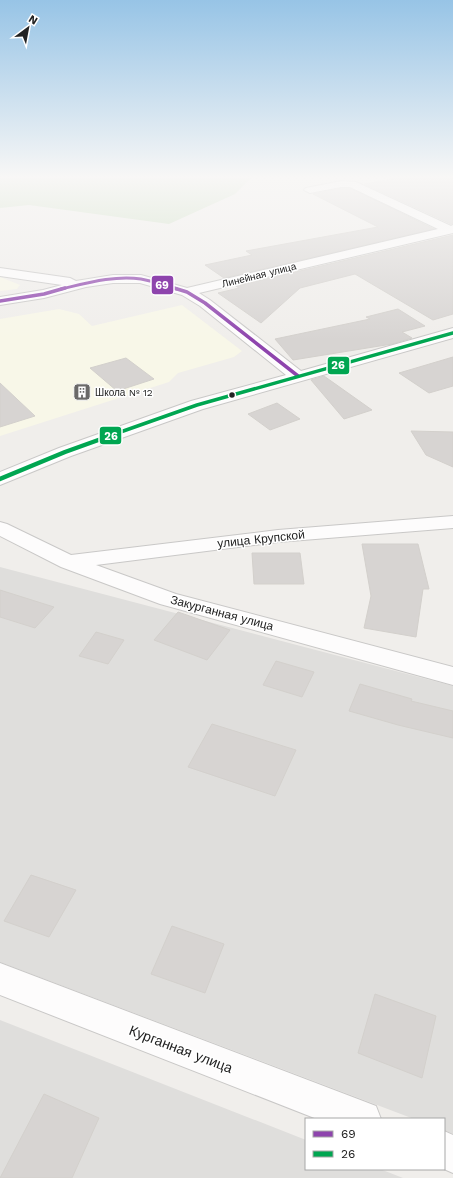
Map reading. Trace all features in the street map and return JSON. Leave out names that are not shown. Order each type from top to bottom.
[{"type":"street","name":"Линейная улица","points":[[187,292],[443,231]]},
{"type":"street","points":[[0,272],[85,284]]},
{"type":"street","points":[[11,281],[34,278]]},
{"type":"street","points":[[0,301],[44,294],[113,279],[141,280],[187,292],[205,302],[298,376]]},
{"type":"street","points":[[0,480],[65,452],[197,405],[453,333]]},
{"type":"street","name":"улица Крупской","points":[[69,562],[278,536],[453,522]]},
{"type":"street","name":"Закурганная улица","points":[[0,528],[69,562],[168,599],[453,676]]},
{"type":"street","name":"Курганная улица","points":[[0,979],[360,1118]]},
{"type":"shaded area","points":[[0,277],[20,285],[17,289],[0,291]]},
{"type":"shaded area","points":[[182,305],[242,351],[234,357],[178,373],[169,382],[0,436],[0,319],[59,309],[79,314],[92,326]]},
{"type":"shaded area","points":[[0,567],[453,686],[453,1134],[445,1130],[445,1118],[411,1118],[0,962]]},
{"type":"shaded area","points":[[0,1020],[305,1140],[305,1170],[383,1170],[403,1178],[0,1178]]},
{"type":"building","points":[[356,231],[426,231],[224,278],[205,265],[252,255],[246,251]]},
{"type":"building","points":[[453,235],[453,314],[433,320],[355,274],[300,288],[261,323],[218,293],[239,288],[236,286]]},
{"type":"building","points":[[398,309],[425,326],[402,332],[412,338],[392,344],[293,360],[275,339],[370,319],[366,317]]},
{"type":"building","points":[[453,357],[453,386],[429,393],[399,373]]},
{"type":"building","points":[[126,358],[154,379],[117,391],[90,368]]},
{"type":"building","points":[[324,376],[372,410],[344,419],[311,380]]},
{"type":"building","points":[[0,383],[35,416],[0,427]]},
{"type":"building","points":[[277,403],[300,419],[270,430],[248,414]]},
{"type":"building","points":[[411,431],[453,432],[453,467],[426,455]]},
{"type":"building","points":[[362,544],[418,544],[429,589],[423,589],[416,637],[364,628],[371,596]]},
{"type":"building","points":[[252,553],[300,553],[304,584],[254,584]]},
{"type":"building","points":[[0,590],[54,607],[35,628],[0,617]]},
{"type":"building","points":[[178,612],[230,630],[207,660],[154,640]]},
{"type":"building","points":[[96,632],[124,640],[108,664],[79,656]]},
{"type":"building","points":[[276,661],[314,672],[302,697],[263,685]]},
{"type":"building","points":[[360,684],[412,699],[411,701],[453,711],[453,738],[398,725],[349,711]]},
{"type":"building","points":[[212,724],[296,750],[275,796],[188,767]]},
{"type":"building","points":[[31,875],[76,890],[49,937],[4,921]]},
{"type":"building","points":[[172,926],[224,944],[205,993],[151,974]]},
{"type":"building","points":[[375,994],[436,1016],[422,1078],[358,1053]]},
{"type":"building","points":[[44,1094],[99,1118],[72,1178],[0,1178]]},
{"type":"transit line","name":"69","points":[[0,301],[44,294],[85,283],[113,279],[141,279],[187,292],[205,303],[298,376]]},
{"type":"transit line","name":"26","points":[[0,479],[65,452],[197,405],[453,333]]},
{"type":"place","name":"Школа № 12","points":[[82,392]]}]
